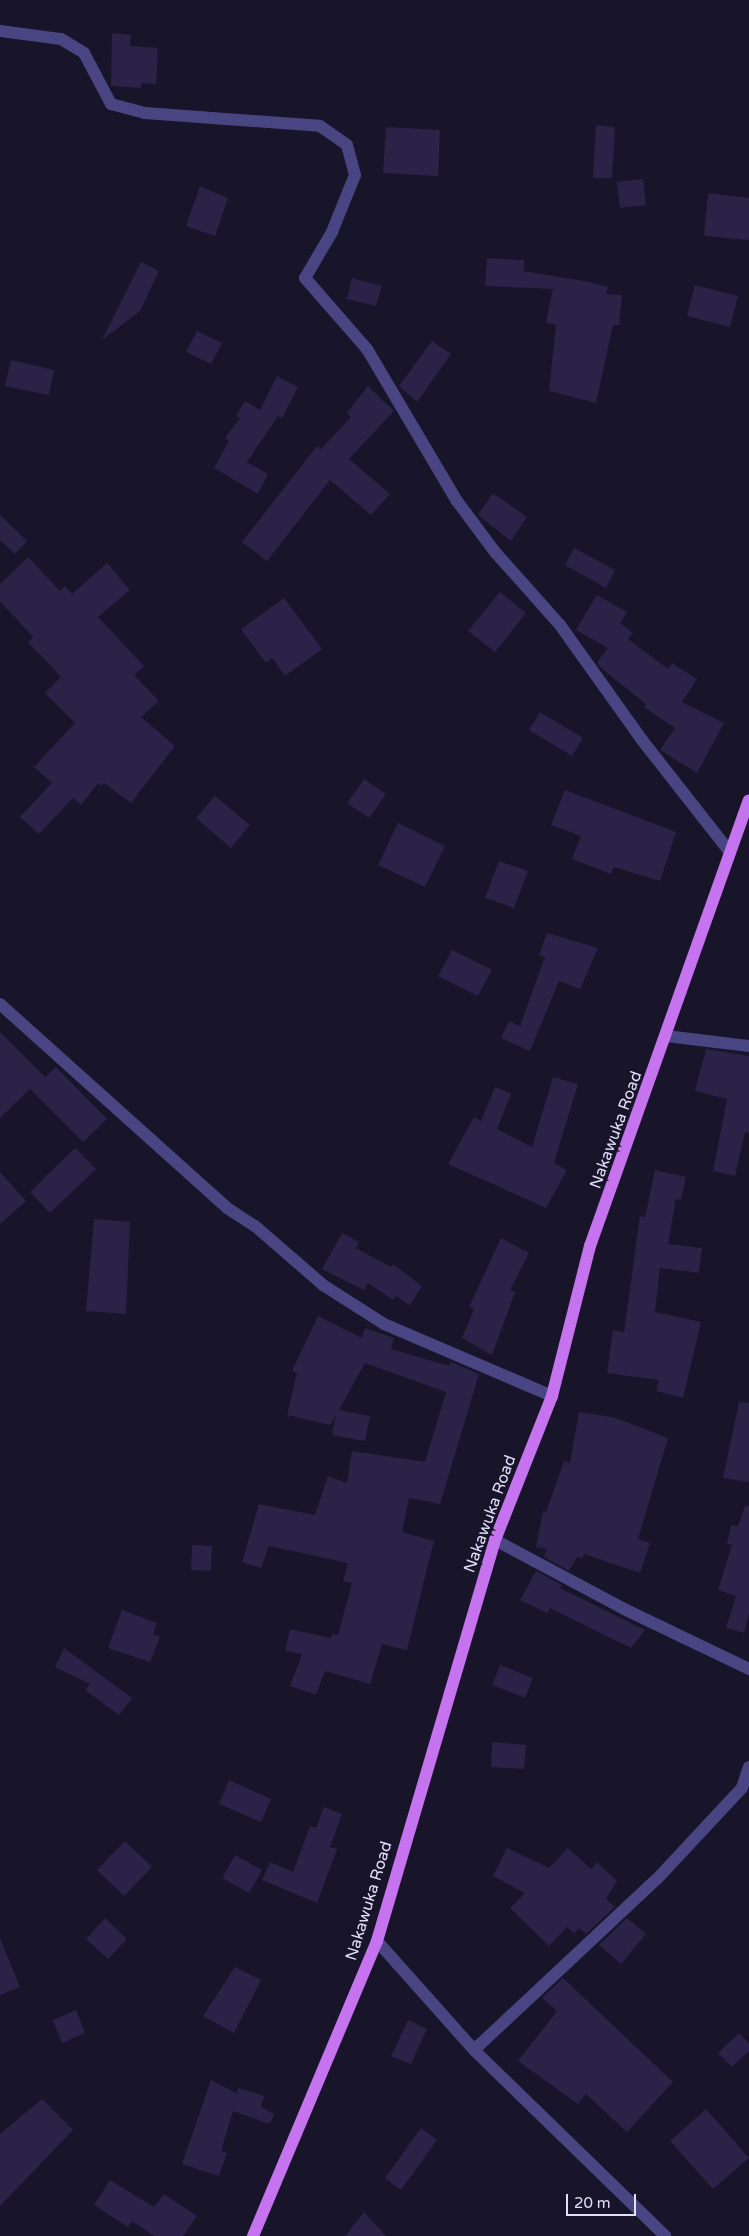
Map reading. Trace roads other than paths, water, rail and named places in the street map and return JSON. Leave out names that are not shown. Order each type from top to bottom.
[{"type":"main road","name":"Nakawuka Road","points":[[253,2236],[377,1941],[495,1540],[552,1396],[590,1246],[666,1036],[729,851],[749,800]]},
{"type":"street","points":[[0,31],[61,39],[84,53],[111,104],[145,113],[320,126],[347,145],[355,174],[332,232],[305,278],[367,349],[457,501],[495,552],[560,625],[642,740],[729,851]]},
{"type":"street","points":[[0,1004],[226,1208],[255,1226],[323,1284],[384,1324],[552,1396]]},
{"type":"street","points":[[666,1036],[749,1046]]},
{"type":"street","points":[[495,1540],[624,1609],[749,1669]]},
{"type":"street","points":[[474,2050],[657,1879],[745,1792],[749,1767]]},
{"type":"street","points":[[377,1941],[474,2050],[665,2236]]}]
